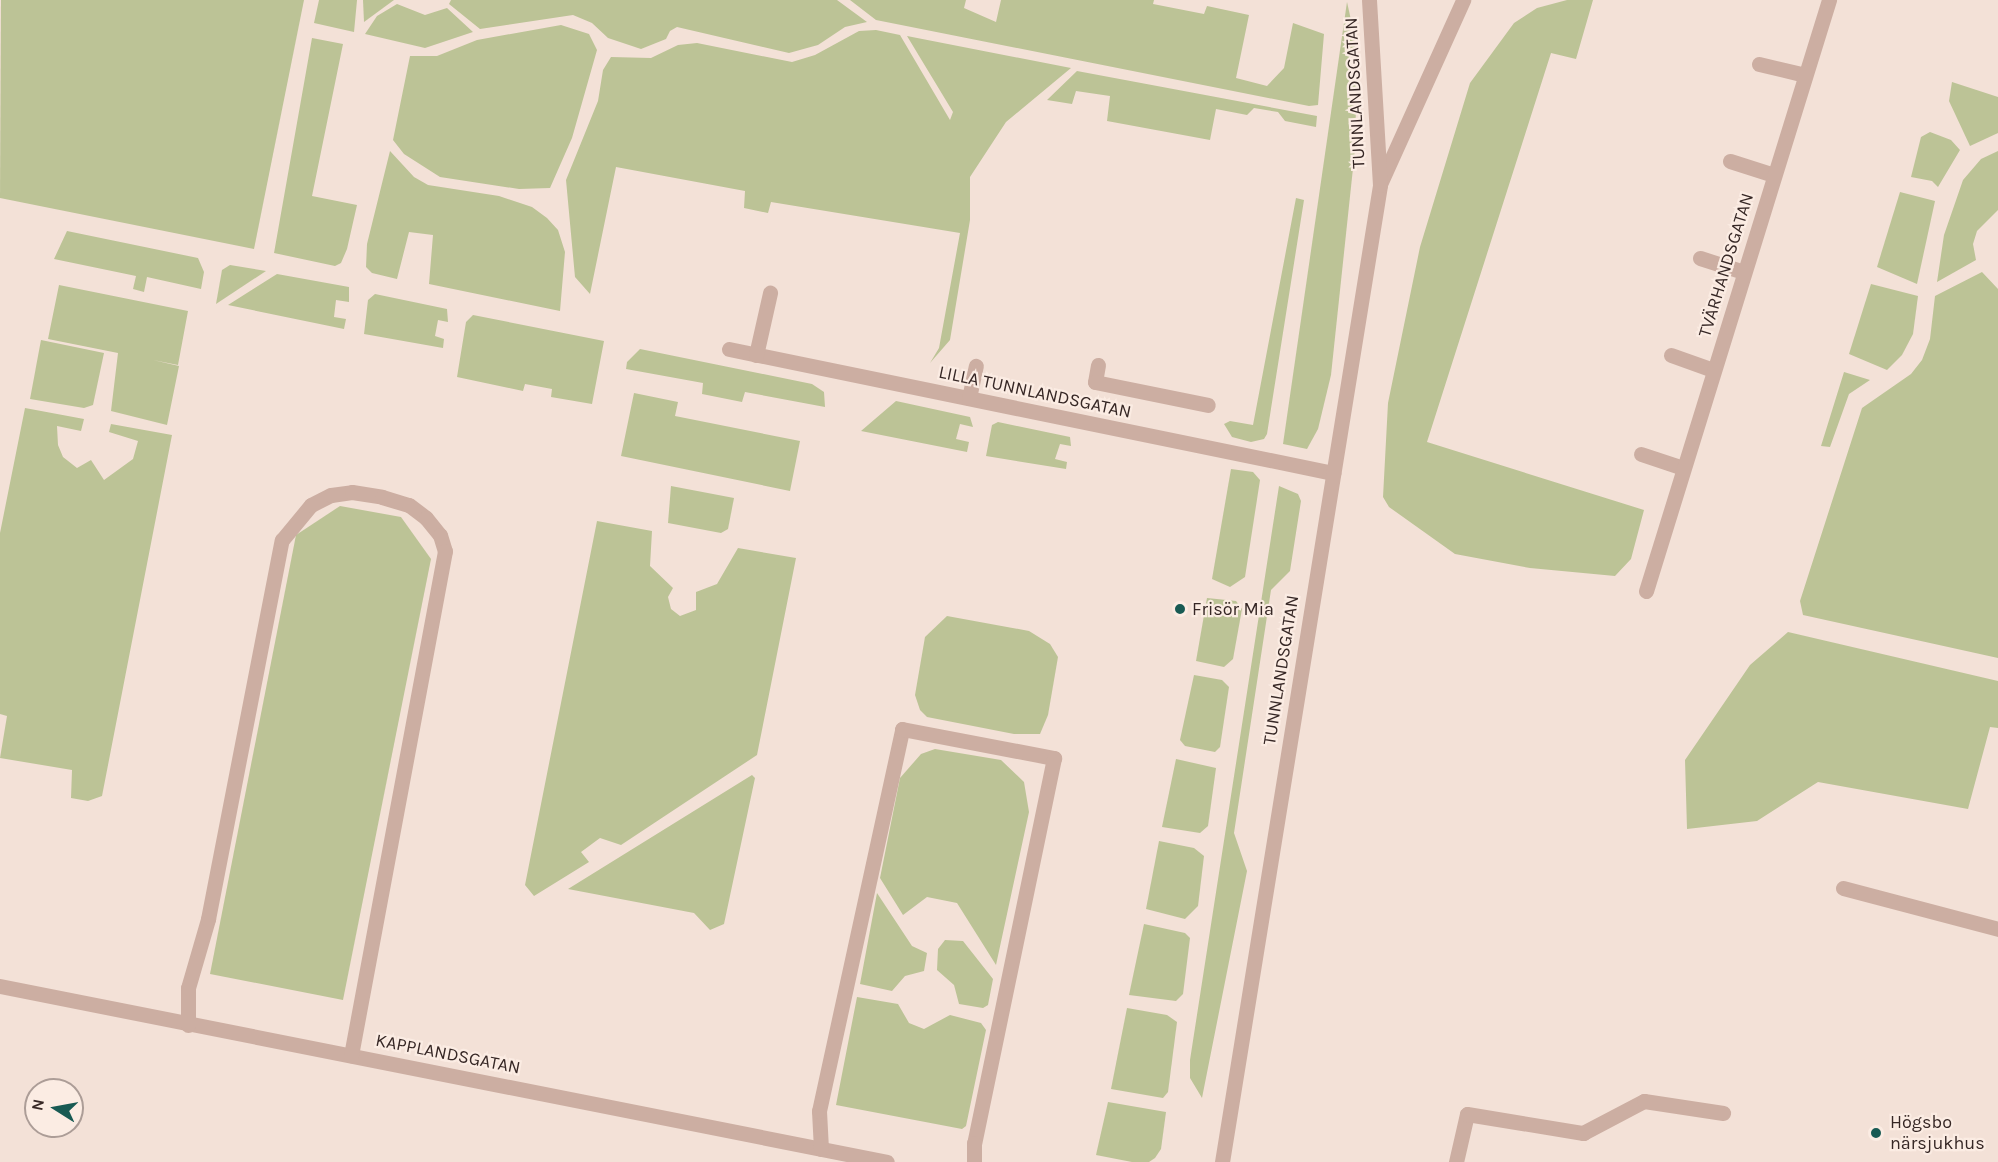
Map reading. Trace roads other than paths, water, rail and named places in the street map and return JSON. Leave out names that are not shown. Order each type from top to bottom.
[{"type":"street","name":"TUNNLANDSGATAN","points":[[1222,1162],[1380,184],[1369,0]]},
{"type":"street","name":"TUNNLANDSGATAN","points":[[1380,184],[1463,0]]},
{"type":"street","name":"TVÄRHANDSGATAN","points":[[1646,591],[1829,0]]},
{"type":"street","points":[[1759,64],[1805,75]]},
{"type":"street","points":[[1730,161],[1774,175]]},
{"type":"street","points":[[1700,258],[1744,272]]},
{"type":"street","points":[[756,355],[770,293]]},
{"type":"street","name":"LILLA TUNNLANDSGATAN","points":[[729,349],[1333,473]]},
{"type":"street","points":[[1671,355],[1713,370]]},
{"type":"street","points":[[1098,365],[1095,382],[1208,405]]},
{"type":"street","points":[[969,398],[976,366]]},
{"type":"street","points":[[1641,454],[1683,468]]},
{"type":"street","points":[[188,1025],[188,988],[208,919],[282,540],[311,505],[331,495],[352,492],[382,497],[409,505],[426,518],[440,535],[445,551],[360,1022],[351,1055]]},
{"type":"street","points":[[821,1149],[819,1111],[902,729],[1054,758],[974,1143],[974,1162]]},
{"type":"street","points":[[1843,888],[1998,929]]},
{"type":"street","name":"KAPPLANDSGATAN","points":[[0,986],[887,1162]]},
{"type":"street","points":[[1456,1162],[1467,1114],[1583,1133],[1644,1101],[1724,1113]]},
{"type":"place","name":"Frisör Mia","points":[[1180,609]]},
{"type":"place","name":"Högsbo närsjukhus","points":[[1876,1133]]}]
